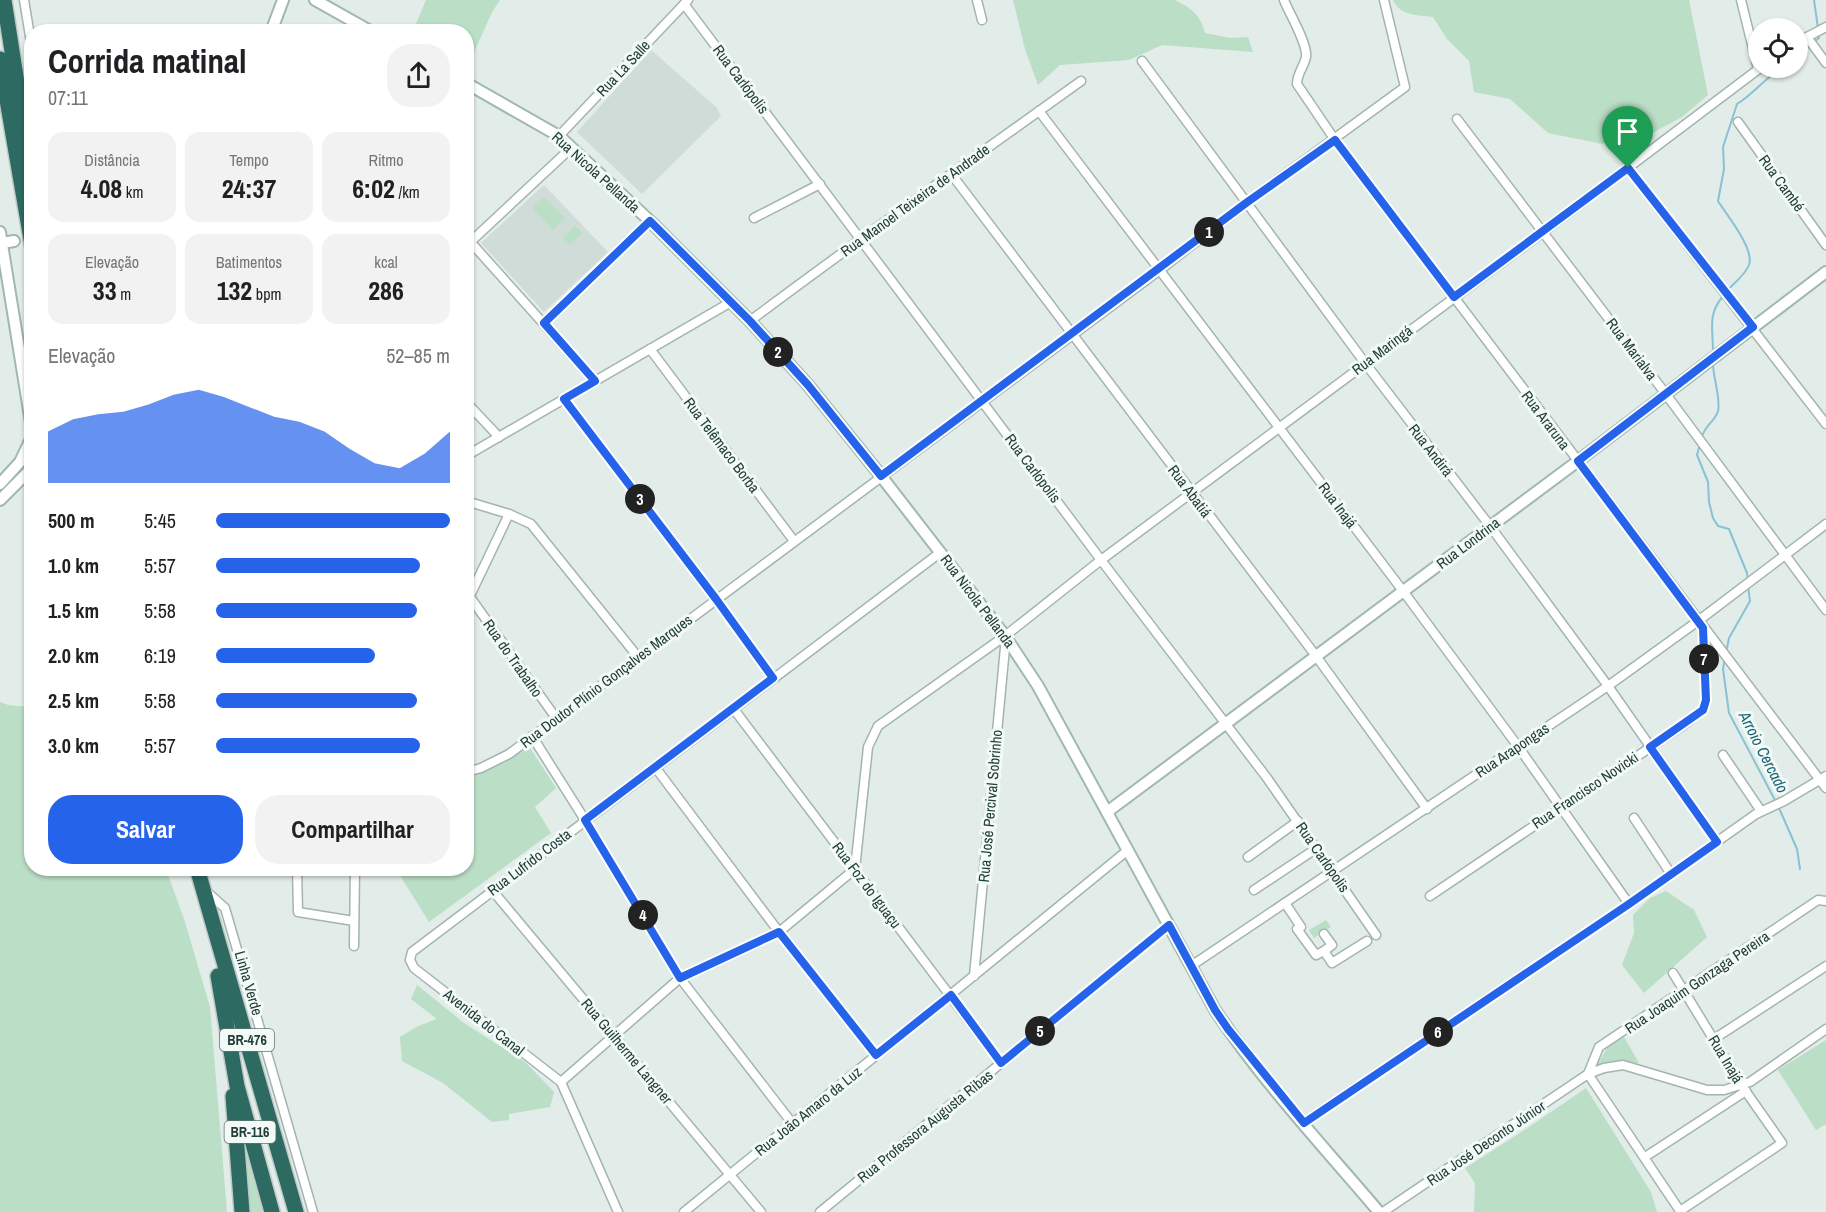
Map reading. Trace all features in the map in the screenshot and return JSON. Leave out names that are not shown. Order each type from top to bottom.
[{"type":"highway","points":[[4,0],[24,124]]},
{"type":"highway","points":[[0,58],[24,198]]},
{"type":"highway","name":"Linha Verde","points":[[189,876],[221,987],[230,1051],[242,1104],[272,1212]]},
{"type":"highway","name":"Linha Verde","points":[[199,876],[296,1212]]},
{"type":"highway","points":[[230,1051],[242,1212]]},
{"type":"highway","points":[[288,1184],[301,1212]]},
{"type":"main road","points":[[274,24],[283,0]]},
{"type":"main road","points":[[315,0],[358,24]]},
{"type":"main road","name":"Rua Nicola Pellanda","points":[[474,88],[559,136],[650,221],[750,321],[808,385],[1006,636],[1047,702],[1191,966],[1228,1029],[1304,1123],[1381,1212]]},
{"type":"main road","points":[[0,232],[24,379]]},
{"type":"main road","points":[[2,243],[14,241]]},
{"type":"main road","name":"Rua Londrina","points":[[1107,812],[1578,461],[1826,272]]},
{"type":"main road","points":[[0,484],[20,462],[24,454]]},
{"type":"main road","points":[[0,500],[24,476]]},
{"type":"street","points":[[24,0],[28,24]]},
{"type":"street","points":[[977,0],[982,20]]},
{"type":"street","name":"Rua Araruna","points":[[1284,0],[1305,48],[1306,58],[1297,75],[1296,84],[1335,140],[1701,625],[1824,782]]},
{"type":"street","name":"Rua Doutor Plínio Gonçalves Marques","points":[[474,770],[509,754],[1161,269],[1246,203],[1405,87],[1384,0]]},
{"type":"street","points":[[1741,0],[1748,26]]},
{"type":"street","name":"Rua La Salle","points":[[559,136],[686,2]]},
{"type":"street","name":"Rua Carlópolis","points":[[686,2],[1101,560],[1226,723],[1298,821],[1376,935]]},
{"type":"street","points":[[1811,42],[1816,32],[1826,27]]},
{"type":"street","points":[[1811,42],[1826,63]]},
{"type":"street","name":"Rua Andirá","points":[[1142,61],[1608,686],[1717,842]]},
{"type":"street","name":"Rua Maringá","points":[[855,869],[868,747],[878,726],[1006,636],[1191,492],[1543,232],[1748,76]]},
{"type":"street","name":"Rua Manoel Teixeira de Andrade","points":[[750,321],[861,238],[1081,81]]},
{"type":"street","name":"Rua Inajá","points":[[1039,111],[1403,591],[1518,746],[1629,904]]},
{"type":"street","name":"Rua Marialva","points":[[1457,119],[1826,610]]},
{"type":"street","name":"Rua Cambé","points":[[1738,122],[1826,245]]},
{"type":"street","points":[[474,237],[571,148]]},
{"type":"street","points":[[1628,168],[1731,298],[1826,424]]},
{"type":"street","name":"Rua Abatiá","points":[[952,175],[1316,656],[1427,809]]},
{"type":"street","points":[[754,218],[820,184]]},
{"type":"street","points":[[544,323],[650,221]]},
{"type":"street","points":[[474,248],[595,381]]},
{"type":"street","points":[[474,451],[731,302]]},
{"type":"street","name":"Rua Telêmaco Borba","points":[[650,349],[794,541]]},
{"type":"street","points":[[564,399],[773,678]]},
{"type":"street","points":[[474,410],[499,437]]},
{"type":"street","points":[[474,503],[509,514],[531,524],[638,657]]},
{"type":"street","points":[[474,588],[509,514]]},
{"type":"street","name":"Rua Arapongas","points":[[1191,966],[1701,625],[1742,587],[1826,524]]},
{"type":"street","name":"Rua Lufrido Costa","points":[[410,960],[412,952],[492,890],[941,552]]},
{"type":"street","name":"Rua do Trabalho","points":[[474,609],[556,718]]},
{"type":"street","name":"Rua Francisco Novicki","points":[[1430,896],[1703,710],[1706,700],[1701,625]]},
{"type":"street","name":"Rua José Percival Sobrinho","points":[[974,976],[1006,636]]},
{"type":"street","name":"Rua Foz do Iguaçu","points":[[733,708],[1001,1063]]},
{"type":"street","points":[[532,736],[680,978],[792,1123]]},
{"type":"street","points":[[1723,755],[1761,812]]},
{"type":"street","points":[[655,767],[779,932],[876,1055]]},
{"type":"street","points":[[1304,1123],[1761,812],[1824,782]]},
{"type":"street","points":[[1634,818],[1671,874]]},
{"type":"street","points":[[1248,857],[1298,821]]},
{"type":"street","points":[[1254,890],[1317,848]]},
{"type":"street","name":"Rua João Amaro da Luz","points":[[684,1212],[1128,850]]},
{"type":"street","points":[[618,1212],[561,1082],[680,978],[779,932],[855,869]]},
{"type":"street","points":[[297,876],[298,912],[354,921]]},
{"type":"street","points":[[354,946],[355,876]]},
{"type":"street","points":[[203,888],[225,908],[313,1212]]},
{"type":"street","name":"Rua Guilherme Langner","points":[[492,890],[761,1212]]},
{"type":"street","name":"Rua Joaquim Gonzaga Pereira","points":[[1588,1074],[1599,1047],[1822,900]]},
{"type":"street","points":[[1285,903],[1301,927],[1297,929],[1316,956],[1332,945],[1324,934]]},
{"type":"street","name":"Rua Professora Augusta Ribas","points":[[820,1212],[1169,925]]},
{"type":"street","points":[[1324,951],[1332,963],[1366,941]]},
{"type":"street","name":"Avenida do Canal","points":[[410,960],[414,968],[561,1082]]},
{"type":"street","points":[[1714,1039],[1826,966]]},
{"type":"street","name":"Rua Inajá","points":[[1673,973],[1744,1088],[1782,1143],[1680,1211]]},
{"type":"street","points":[[1645,1157],[1826,1029]]},
{"type":"street","points":[[1680,1211],[1588,1074],[1604,1068],[1623,1065],[1707,1090],[1744,1088]]},
{"type":"street","name":"Rua José Deconto Júnior","points":[[1381,1212],[1588,1074]]},
{"type":"shaded area","points":[[651,50],[717,108],[721,116],[642,194],[577,132]]},
{"type":"shaded area","points":[[544,185],[608,252],[544,312],[481,243]]},
{"type":"green space","points":[[426,0],[500,0],[492,12],[474,52],[474,24],[416,24]]},
{"type":"green space","points":[[1013,0],[1175,0],[1194,12],[1205,33],[1231,38],[1248,37],[1253,52],[1162,45],[1129,60],[1060,65],[1038,85],[1025,49]]},
{"type":"green space","points":[[1393,0],[1689,0],[1708,95],[1682,117],[1654,132],[1623,135],[1603,144],[1548,133],[1510,99],[1474,92],[1469,61],[1447,39],[1433,17],[1405,12]]},
{"type":"green space","points":[[544,197],[565,218],[553,230],[532,208]]},
{"type":"green space","points":[[575,226],[582,233],[570,245],[563,238]]},
{"type":"green space","points":[[0,702],[24,706],[24,876],[169,876],[185,922],[210,1007],[227,1212],[0,1212]]},
{"type":"green space","points":[[530,748],[556,788],[535,807],[551,833],[429,922],[400,876],[474,876],[474,774]]},
{"type":"green space","points":[[1666,891],[1694,910],[1707,937],[1644,993],[1622,965],[1634,933],[1633,915],[1650,898]]},
{"type":"green space","points":[[1326,920],[1331,927],[1314,938],[1309,930]]},
{"type":"green space","points":[[417,985],[464,1023],[525,1062],[554,1092],[550,1107],[509,1114],[509,1120],[492,1122],[443,1083],[402,1061],[400,1037],[418,1026],[437,1019],[411,999]]},
{"type":"green space","points":[[1624,1037],[1639,1063],[1597,1065],[1609,1045]]},
{"type":"green space","points":[[1826,1040],[1826,1124],[1816,1130],[1778,1070]]},
{"type":"green space","points":[[1586,1088],[1651,1192],[1657,1212],[1474,1212],[1475,1183],[1465,1168]]},
{"type":"green space","points":[[245,1148],[266,1212],[248,1212]]},
{"type":"waterway","name":"Arroio Cercado","points":[[1814,0],[1818,28]]},
{"type":"waterway","name":"Arroio Cercado","points":[[1808,47],[1819,38],[1818,33]]},
{"type":"waterway","name":"Arroio Cercado","points":[[1727,291],[1745,272],[1750,258],[1744,241],[1718,201],[1724,169],[1723,147],[1737,104],[1769,78]]},
{"type":"waterway","name":"Arroio Cercado","points":[[1713,352],[1713,315],[1724,295]]},
{"type":"waterway","name":"Arroio Cercado","points":[[1701,439],[1718,411],[1713,364]]},
{"type":"waterway","name":"Arroio Cercado","points":[[1700,444],[1697,455],[1708,482],[1713,518],[1718,526],[1729,529],[1747,573],[1748,581]]},
{"type":"waterway","name":"Arroio Cercado","points":[[1726,653],[1729,638],[1750,601],[1748,586]]},
{"type":"waterway","name":"Arroio Cercado","points":[[1725,658],[1723,669],[1729,713],[1776,802]]},
{"type":"waterway","name":"Arroio Cercado","points":[[1779,808],[1797,849],[1800,869]]},
{"type":"route","points":[[1335,140],[1454,297],[1628,168],[1753,327],[1578,461],[1703,628],[1706,700],[1703,710],[1650,747],[1717,842],[1304,1123],[1215,1010],[1169,925],[1001,1063],[951,995],[876,1055],[779,932],[680,978],[585,820],[773,678],[564,399],[595,381],[544,323],[650,221],[750,321],[808,385],[881,476],[1161,269],[1246,203],[1335,140]]}]
